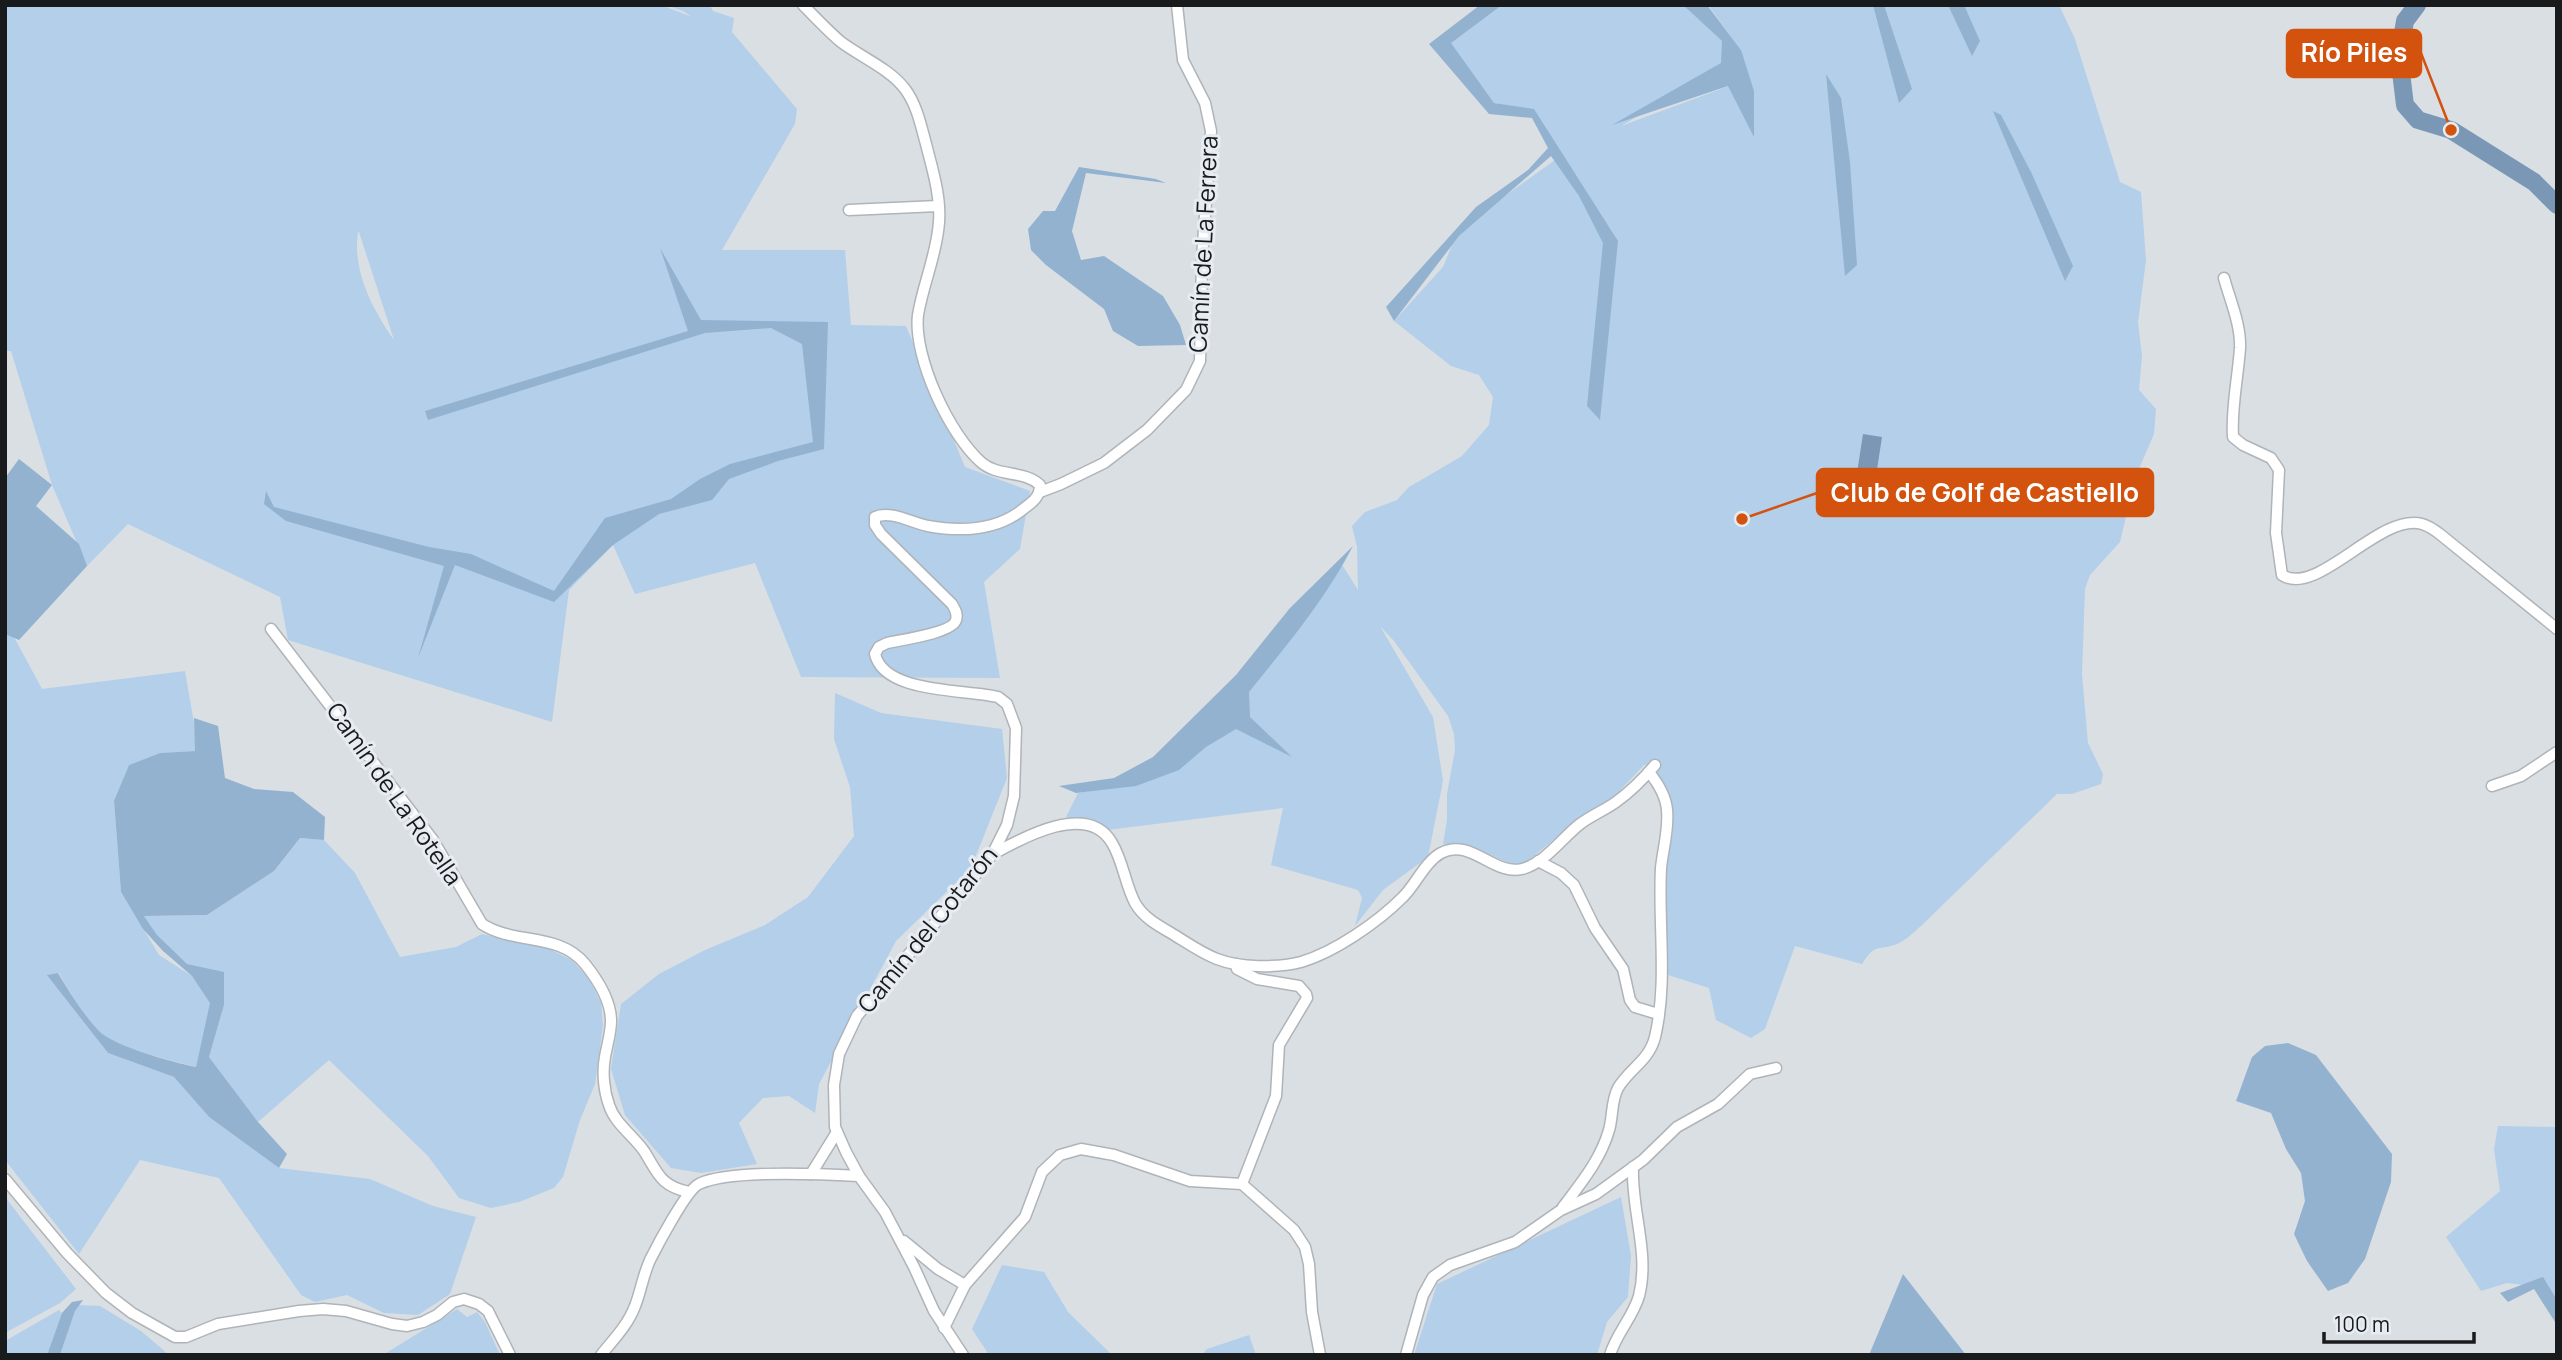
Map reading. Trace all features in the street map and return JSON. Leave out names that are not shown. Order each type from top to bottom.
[{"type":"street","points":[[803,5],[840,41],[905,89],[917,112],[930,162],[939,221],[918,316],[918,343],[925,370],[943,408],[981,462],[992,469],[1034,480],[1040,485],[1040,492]]},
{"type":"street","name":"Camín de La Ferrera","points":[[1040,492],[1104,463],[1147,430],[1186,390],[1200,361],[1202,246],[1211,131],[1205,103],[1183,60],[1177,5]]},
{"type":"street","points":[[849,210],[938,206]]},
{"type":"street","points":[[2224,278],[2240,346],[2232,437],[2242,445],[2271,458],[2278,470],[2276,533],[2282,575],[2290,580],[2306,579],[2383,533],[2404,524],[2422,523],[2441,534],[2557,629]]},
{"type":"street","name":"Camín del Cotarón","points":[[963,1355],[944,1328],[885,1212],[859,1176],[837,1132],[834,1085],[839,1054],[858,1017],[992,855],[1007,825],[1014,796],[1016,728],[1007,704],[998,697],[912,685],[890,674],[877,663],[875,654],[879,647],[945,630],[957,620],[952,604],[880,534],[875,525],[875,517],[890,516],[928,526],[956,529],[985,528],[1011,518],[1034,501],[1040,492]]},
{"type":"street","name":"Camín de La Rotella","points":[[271,629],[433,841],[482,925],[496,932],[556,944],[574,953],[583,962],[610,1007],[611,1025],[604,1060],[605,1091],[612,1114],[643,1150],[664,1182],[689,1192]]},
{"type":"street","points":[[2492,786],[2521,776],[2557,752]]},
{"type":"street","points":[[992,855],[1036,831],[1059,825],[1082,825],[1101,831],[1112,843],[1134,902],[1143,914],[1217,960],[1236,964],[1268,965],[1300,962],[1329,951],[1371,923],[1404,896],[1441,853],[1455,849],[1469,851],[1510,869],[1521,869],[1538,861],[1579,825],[1617,801],[1652,769],[1667,806],[1668,831],[1661,868],[1659,931],[1662,979],[1651,1049],[1618,1088],[1610,1129],[1600,1154],[1561,1210]]},
{"type":"street","points":[[1538,861],[1561,873],[1574,885],[1595,928],[1623,969],[1630,1000],[1635,1007],[1658,1014]]},
{"type":"street","points":[[1236,964],[1237,969],[1257,979],[1300,986],[1307,998],[1282,1038],[1278,1050],[1276,1097],[1242,1184]]},
{"type":"street","points":[[1406,1355],[1423,1295],[1433,1277],[1450,1265],[1516,1242],[1561,1210],[1596,1194],[1643,1160],[1677,1127],[1718,1104],[1750,1074],[1776,1068]]},
{"type":"street","points":[[811,1174],[837,1132]]},
{"type":"street","points":[[944,1328],[965,1285],[1025,1217],[1042,1172],[1060,1155],[1081,1150],[1114,1155],[1190,1181],[1242,1184],[1294,1230],[1305,1247],[1320,1355]]},
{"type":"street","points":[[1610,1355],[1614,1340],[1638,1298],[1641,1277],[1642,1255],[1632,1191],[1633,1167]]},
{"type":"street","points":[[601,1355],[635,1307],[652,1257],[689,1192],[699,1184],[735,1176],[859,1176]]},
{"type":"street","points":[[5,1179],[66,1253],[106,1293],[132,1314],[176,1336],[186,1337],[218,1324],[323,1309],[346,1311],[407,1326],[423,1322],[453,1302],[464,1300],[479,1304],[488,1311],[510,1355]]},
{"type":"street","points":[[897,1236],[938,1269],[965,1285]]},
{"type":"shaded area","points":[[5,5],[661,5],[692,17],[666,5],[710,5],[713,11],[734,18],[732,32],[797,109],[795,124],[722,250],[845,250],[851,325],[906,326],[965,467],[1030,491],[1020,549],[984,582],[1000,678],[801,677],[755,563],[635,594],[613,545],[569,590],[552,722],[288,640],[280,597],[128,524],[87,566],[52,485],[11,351],[5,351]],"holes":[[[359,232],[394,340],[372,303],[361,275],[357,247]]]},
{"type":"shaded area","points":[[1480,5],[1502,5],[1451,43],[1494,103],[1534,109],[1618,241],[1600,420],[1587,406],[1603,243],[1579,196],[1551,156],[1459,236],[1394,321],[1386,307],[1476,207],[1528,170],[1548,148],[1532,118],[1489,114],[1429,44]]},
{"type":"shaded area","points":[[1502,5],[1683,5],[1722,41],[1725,65],[1621,126],[1729,86],[1741,50],[1708,5],[2059,5],[2075,39],[2120,182],[2141,192],[2146,260],[2138,322],[2142,356],[2139,390],[2156,409],[2154,434],[2135,478],[2120,542],[2090,575],[2085,589],[2082,674],[2088,743],[2103,774],[2101,784],[2072,794],[2057,794],[1912,934],[1897,944],[1874,950],[1862,964],[1795,946],[1765,1029],[1751,1038],[1716,1020],[1709,988],[1665,974],[1663,931],[1666,868],[1673,831],[1671,807],[1655,765],[1644,765],[1614,797],[1590,810],[1525,863],[1511,864],[1468,845],[1443,844],[1447,794],[1455,750],[1454,734],[1448,716],[1394,641],[1380,626],[1433,717],[1443,781],[1428,857],[1383,890],[1355,926],[1362,898],[1358,890],[1271,865],[1283,808],[1107,830],[1066,817],[1078,793],[1118,787],[1228,699],[1339,560],[1358,590],[1357,547],[1352,526],[1365,512],[1397,500],[1409,487],[1462,456],[1489,425],[1493,397],[1479,375],[1451,366],[1394,321],[1443,267],[1454,240],[1498,201],[1555,160],[1601,228],[1613,233],[1530,109],[1494,103],[1450,43]]},
{"type":"shaded area","points":[[1683,5],[1707,5],[1741,50],[1754,91],[1754,137],[1728,86],[1612,125],[1721,63],[1722,41]]},
{"type":"shaded area","points":[[1873,5],[1884,5],[1912,89],[1899,103]]},
{"type":"shaded area","points":[[1948,5],[1964,5],[1980,41],[1972,56]]},
{"type":"shaded area","points":[[1826,74],[1841,98],[1850,162],[1857,265],[1845,276]]},
{"type":"shaded area","points":[[1993,111],[2001,115],[2031,172],[2073,266],[2065,281]]},
{"type":"shaded area","points":[[1079,167],[1156,179],[1166,183],[1086,173],[1072,231],[1081,260],[1104,256],[1163,296],[1180,325],[1186,345],[1138,346],[1113,331],[1104,309],[1046,265],[1031,250],[1028,229],[1043,211],[1055,211]]},
{"type":"shaded area","points":[[660,248],[701,320],[828,322],[824,449],[778,461],[729,479],[712,500],[659,514],[613,545],[554,602],[455,565],[418,658],[444,566],[286,521],[264,504],[266,491],[274,507],[429,547],[471,554],[554,591],[605,518],[671,499],[700,479],[730,464],[813,442],[802,344],[771,328],[705,333],[428,420],[425,411],[688,331]]},
{"type":"shaded area","points":[[1863,434],[1882,437],[1876,476],[1857,473]]},
{"type":"shaded area","points":[[19,459],[52,485],[36,506],[79,544],[87,566],[19,640],[5,634],[5,478]]},
{"type":"shaded area","points":[[1353,546],[1318,604],[1249,692],[1250,717],[1292,757],[1236,729],[1206,747],[1179,770],[1136,786],[1076,793],[1059,786],[1114,778],[1153,757],[1236,675],[1290,608]]},
{"type":"shaded area","points":[[5,634],[14,637],[42,689],[185,671],[194,723],[196,751],[160,753],[129,765],[114,802],[121,892],[159,955],[192,976],[211,1003],[196,1067],[131,1049],[108,1038],[88,1018],[59,973],[48,975],[108,1053],[174,1077],[209,1117],[279,1168],[370,1179],[433,1206],[476,1217],[450,1294],[418,1315],[384,1313],[347,1295],[315,1302],[301,1295],[219,1178],[140,1160],[79,1254],[5,1160]]},
{"type":"shaded area","points":[[835,693],[881,713],[1002,729],[1007,778],[971,868],[896,941],[819,1084],[815,1113],[789,1096],[763,1098],[739,1123],[757,1164],[701,1173],[671,1168],[625,1115],[611,1069],[621,1004],[659,974],[705,950],[765,925],[808,897],[854,836],[850,787],[834,739]]},
{"type":"shaded area","points":[[194,718],[218,726],[225,778],[254,789],[293,792],[325,817],[324,840],[300,838],[274,871],[207,915],[144,916],[157,935],[187,964],[224,972],[224,1005],[209,1057],[258,1122],[287,1154],[279,1168],[209,1117],[174,1077],[108,1053],[47,975],[58,973],[88,1018],[107,1037],[145,1053],[196,1067],[210,1003],[192,976],[143,929],[121,892],[114,801],[129,765],[160,753],[195,751]]},
{"type":"shaded area","points":[[300,838],[324,840],[355,873],[400,957],[456,947],[482,934],[547,948],[572,960],[589,979],[601,1003],[603,1025],[595,1084],[580,1120],[563,1177],[554,1188],[519,1202],[491,1208],[459,1198],[428,1156],[329,1060],[258,1122],[209,1057],[224,1005],[187,964],[159,939],[144,916],[207,915],[274,871]]},
{"type":"shaded area","points":[[2288,1043],[2316,1055],[2392,1154],[2391,1182],[2365,1259],[2348,1283],[2328,1291],[2307,1261],[2294,1234],[2305,1201],[2301,1173],[2286,1149],[2271,1113],[2236,1101],[2252,1057],[2265,1046]]},
{"type":"shaded area","points":[[2498,1126],[2557,1127],[2557,1312],[2549,1288],[2507,1283],[2481,1291],[2446,1237],[2500,1191],[2494,1149]]},
{"type":"shaded area","points":[[5,1197],[76,1289],[60,1303],[5,1333]]},
{"type":"shaded area","points":[[1621,1197],[1631,1256],[1628,1297],[1607,1322],[1597,1355],[1414,1355],[1437,1284]]},
{"type":"shaded area","points":[[1002,1265],[1044,1272],[1068,1312],[1112,1355],[989,1355],[972,1329]]},
{"type":"shaded area","points":[[1903,1274],[1966,1355],[1869,1355]]},
{"type":"shaded area","points":[[2543,1277],[2557,1300],[2557,1325],[2534,1289],[2508,1302],[2500,1293]]},
{"type":"shaded area","points":[[83,1300],[75,1311],[60,1355],[47,1355],[62,1313],[72,1302]]},
{"type":"shaded area","points":[[79,1305],[100,1306],[141,1331],[169,1355],[60,1355]]},
{"type":"shaded area","points":[[457,1309],[467,1317],[477,1312],[485,1322],[500,1355],[383,1355]]},
{"type":"shaded area","points":[[59,1310],[62,1313],[47,1355],[5,1355],[5,1341]]},
{"type":"shaded area","points":[[1249,1335],[1256,1355],[1202,1355],[1207,1349]]},
{"type":"waterway","points":[[2417,5],[2405,21],[2399,56],[2405,105],[2418,120],[2451,130],[2534,182],[2557,205]]},
{"type":"place","name":"Río Piles","points":[[2451,130]]},
{"type":"place","name":"Club de Golf de Castiello","points":[[1742,519]]}]
